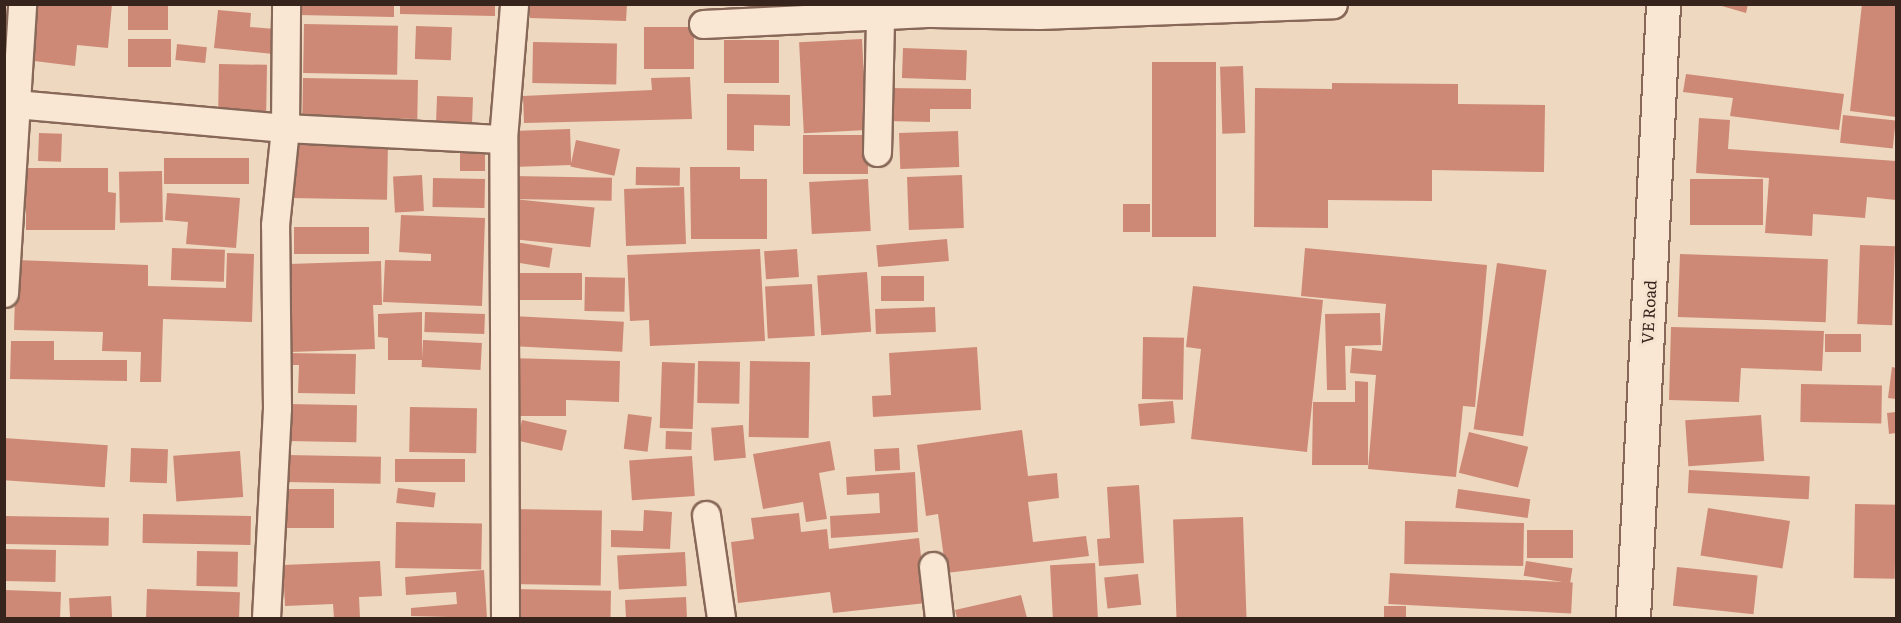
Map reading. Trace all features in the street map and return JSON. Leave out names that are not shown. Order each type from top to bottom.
[{"type":"main road","name":"VE Road","points":[[1633,618],[1663,4]]},
{"type":"street","points":[[4,293],[10,103],[22,4]]},
{"type":"street","points":[[266,618],[277,408],[275,225],[285,128],[286,4]]},
{"type":"street","points":[[506,618],[503,139],[514,4]]},
{"type":"street","points":[[704,24],[880,16],[1333,4]]},
{"type":"street","points":[[877,152],[880,16]]},
{"type":"street","points":[[10,103],[285,128],[503,139]]},
{"type":"street","points":[[706,515],[721,618]]},
{"type":"street","points":[[933,566],[939,618]]},
{"type":"building","points":[[31,4],[112,4],[108,48],[77,45],[75,66],[26,60]]},
{"type":"building","points":[[128,4],[168,4],[168,30],[128,30]]},
{"type":"building","points":[[300,4],[394,4],[394,17],[299,15]]},
{"type":"building","points":[[400,4],[495,4],[495,16],[400,14]]},
{"type":"building","points":[[530,4],[627,4],[626,21],[530,18]]},
{"type":"building","points":[[1715,4],[1748,4],[1746,13]]},
{"type":"building","points":[[1862,4],[1896,4],[1896,117],[1850,111]]},
{"type":"building","points":[[218,10],[251,13],[250,27],[275,29],[273,54],[214,48]]},
{"type":"building","points":[[304,24],[398,26],[397,75],[303,73]]},
{"type":"building","points":[[416,26],[452,27],[451,60],[415,59]]},
{"type":"building","points":[[644,27],[694,27],[694,69],[644,69]]},
{"type":"building","points":[[128,39],[171,39],[171,67],[128,67]]},
{"type":"building","points":[[862,39],[867,130],[804,133],[799,42]]},
{"type":"building","points":[[724,40],[779,40],[779,83],[724,83]]},
{"type":"building","points":[[533,42],[617,43],[616,84],[532,83]]},
{"type":"building","points":[[177,44],[207,47],[205,63],[175,60]]},
{"type":"building","points":[[903,48],[967,50],[966,80],[902,78]]},
{"type":"building","points":[[1152,62],[1216,62],[1216,237],[1152,237]]},
{"type":"building","points":[[219,64],[267,65],[266,115],[218,114]]},
{"type":"building","points":[[1243,66],[1245,133],[1222,134],[1220,67]]},
{"type":"building","points":[[1686,74],[1844,94],[1839,130],[1730,116],[1733,98],[1683,92]]},
{"type":"building","points":[[690,77],[692,119],[524,123],[523,96],[652,90],[651,78]]},
{"type":"building","points":[[303,78],[418,80],[417,119],[302,117]]},
{"type":"building","points":[[1332,83],[1458,84],[1458,104],[1545,105],[1544,172],[1432,170],[1432,201],[1328,200],[1328,228],[1254,227],[1255,88],[1332,89]]},
{"type":"building","points":[[888,88],[971,89],[971,109],[930,109],[930,122],[887,121]]},
{"type":"building","points":[[727,94],[790,95],[790,126],[754,125],[754,151],[727,150]]},
{"type":"building","points":[[437,96],[473,97],[472,125],[436,124]]},
{"type":"building","points":[[1843,115],[1896,121],[1893,148],[1840,143]]},
{"type":"building","points":[[1699,118],[1730,120],[1728,149],[1896,161],[1896,200],[1867,197],[1865,218],[1813,214],[1812,236],[1765,233],[1769,178],[1696,173]]},
{"type":"building","points":[[570,129],[571,165],[513,167],[512,131]]},
{"type":"building","points":[[958,131],[959,167],[900,169],[899,133]]},
{"type":"building","points":[[39,133],[62,134],[61,162],[38,161]]},
{"type":"building","points":[[803,135],[868,135],[868,174],[803,174]]},
{"type":"building","points":[[576,140],[620,149],[614,176],[570,166]]},
{"type":"building","points":[[292,141],[388,143],[387,200],[291,198]]},
{"type":"building","points":[[460,149],[485,149],[485,171],[460,171]]},
{"type":"building","points":[[164,158],[249,158],[249,184],[164,184]]},
{"type":"building","points":[[636,167],[680,168],[680,186],[636,185]]},
{"type":"building","points":[[690,167],[740,167],[740,179],[767,179],[767,239],[691,239]]},
{"type":"building","points":[[26,168],[108,168],[108,192],[116,193],[115,230],[26,230]]},
{"type":"building","points":[[162,171],[163,222],[120,223],[119,172]]},
{"type":"building","points":[[422,175],[424,211],[395,212],[393,177]]},
{"type":"building","points":[[962,175],[964,228],[909,230],[907,177]]},
{"type":"building","points":[[513,176],[612,178],[612,201],[513,199]]},
{"type":"building","points":[[433,178],[485,179],[484,208],[432,207]]},
{"type":"building","points":[[868,179],[871,231],[812,234],[809,182]]},
{"type":"building","points":[[1690,179],[1763,179],[1763,225],[1690,225]]},
{"type":"building","points":[[684,187],[686,244],[626,246],[624,189]]},
{"type":"building","points":[[167,193],[240,198],[236,248],[186,244],[188,222],[165,220]]},
{"type":"building","points":[[514,199],[595,207],[590,247],[510,239]]},
{"type":"building","points":[[1123,204],[1150,204],[1150,232],[1123,232]]},
{"type":"building","points":[[401,215],[485,218],[482,306],[383,302],[385,260],[431,261],[431,254],[399,252]]},
{"type":"building","points":[[294,227],[369,227],[369,254],[294,254]]},
{"type":"building","points":[[947,239],[949,261],[878,267],[876,245]]},
{"type":"building","points":[[515,242],[553,248],[549,268],[512,262]]},
{"type":"building","points":[[1860,245],[1895,246],[1892,325],[1857,324]]},
{"type":"building","points":[[172,248],[225,250],[224,282],[171,280]]},
{"type":"building","points":[[1305,248],[1487,265],[1475,407],[1463,406],[1456,477],[1368,469],[1376,375],[1350,373],[1352,348],[1382,351],[1386,304],[1301,296]]},
{"type":"building","points":[[760,249],[765,341],[650,346],[649,320],[630,321],[627,255]]},
{"type":"building","points":[[797,249],[799,277],[766,279],[764,251]]},
{"type":"building","points":[[227,253],[254,254],[252,322],[163,319],[161,382],[140,382],[141,352],[102,351],[103,332],[14,330],[16,260],[148,265],[148,286],[226,288]]},
{"type":"building","points":[[1680,254],[1828,259],[1826,322],[1678,317]]},
{"type":"building","points":[[381,261],[382,305],[373,305],[375,349],[291,352],[289,264]]},
{"type":"building","points":[[1497,263],[1547,270],[1523,436],[1474,429]]},
{"type":"building","points":[[867,272],[871,332],[821,335],[817,275]]},
{"type":"building","points":[[514,273],[582,273],[582,300],[514,300]]},
{"type":"building","points":[[881,276],[924,276],[924,301],[881,301]]},
{"type":"building","points":[[585,277],[625,278],[624,312],[584,311]]},
{"type":"building","points":[[812,284],[815,336],[768,338],[765,286]]},
{"type":"building","points":[[1193,286],[1323,300],[1307,452],[1191,439],[1201,349],[1186,347]]},
{"type":"building","points":[[935,307],[936,332],[876,334],[875,309]]},
{"type":"building","points":[[422,312],[422,360],[388,360],[388,338],[378,337],[378,314]]},
{"type":"building","points":[[425,312],[485,314],[484,334],[424,332]]},
{"type":"building","points":[[1380,313],[1381,345],[1345,346],[1346,390],[1327,390],[1325,314]]},
{"type":"building","points":[[512,316],[624,322],[622,352],[510,346]]},
{"type":"building","points":[[1671,327],[1824,331],[1822,371],[1741,368],[1739,402],[1669,400]]},
{"type":"building","points":[[1825,334],[1861,334],[1861,352],[1825,352]]},
{"type":"building","points":[[1143,337],[1184,338],[1183,400],[1142,399]]},
{"type":"building","points":[[423,340],[482,343],[481,370],[422,367]]},
{"type":"building","points":[[11,341],[54,341],[54,360],[127,360],[127,381],[10,379]]},
{"type":"building","points":[[977,347],[981,410],[873,417],[872,396],[891,395],[889,353]]},
{"type":"building","points":[[284,353],[356,354],[355,394],[298,393],[299,365],[283,365]]},
{"type":"building","points":[[508,358],[620,361],[619,402],[566,400],[566,416],[518,416],[518,382],[507,381]]},
{"type":"building","points":[[698,361],[740,362],[739,404],[697,403]]},
{"type":"building","points":[[750,361],[810,362],[809,438],[749,437]]},
{"type":"building","points":[[662,362],[695,363],[693,429],[660,428]]},
{"type":"building","points":[[1892,367],[1896,368],[1896,399],[1888,398]]},
{"type":"building","points":[[1355,381],[1368,382],[1368,465],[1312,465],[1313,402],[1355,402]]},
{"type":"building","points":[[1801,384],[1882,385],[1881,423],[1800,422]]},
{"type":"building","points":[[1173,401],[1175,423],[1140,426],[1138,404]]},
{"type":"building","points":[[287,404],[357,405],[356,442],[286,441]]},
{"type":"building","points":[[410,407],[477,408],[476,453],[409,452]]},
{"type":"building","points":[[1896,412],[1896,433],[1889,434],[1887,413]]},
{"type":"building","points":[[628,414],[652,417],[648,452],[624,449]]},
{"type":"building","points":[[1761,415],[1764,461],[1688,466],[1685,420]]},
{"type":"building","points":[[522,420],[567,430],[562,451],[517,440]]},
{"type":"building","points":[[743,425],[746,458],[714,461],[711,428]]},
{"type":"building","points":[[1022,430],[1028,476],[1057,473],[1059,498],[1028,502],[1033,542],[1086,536],[1089,556],[946,573],[938,514],[926,516],[917,445]]},
{"type":"building","points":[[666,431],[692,432],[691,450],[665,449]]},
{"type":"building","points":[[1469,432],[1528,447],[1518,488],[1459,473]]},
{"type":"building","points":[[4,438],[108,445],[105,487],[4,480]]},
{"type":"building","points":[[830,441],[835,470],[819,473],[827,519],[806,522],[803,502],[763,509],[753,454]]},
{"type":"building","points":[[131,448],[168,449],[167,483],[130,482]]},
{"type":"building","points":[[899,448],[900,470],[875,471],[874,449]]},
{"type":"building","points":[[240,451],[243,497],[176,502],[173,456]]},
{"type":"building","points":[[286,455],[381,457],[381,484],[286,482]]},
{"type":"building","points":[[692,456],[695,496],[632,500],[629,460]]},
{"type":"building","points":[[395,459],[465,459],[465,482],[395,482]]},
{"type":"building","points":[[1689,470],[1810,476],[1809,499],[1688,493]]},
{"type":"building","points":[[915,472],[918,532],[831,538],[830,516],[880,513],[879,493],[847,495],[846,477]]},
{"type":"building","points":[[1139,485],[1144,563],[1099,566],[1097,539],[1110,538],[1107,487]]},
{"type":"building","points":[[398,488],[436,493],[434,508],[396,503]]},
{"type":"building","points":[[281,489],[334,489],[334,528],[281,528]]},
{"type":"building","points":[[1458,489],[1530,499],[1528,518],[1455,508]]},
{"type":"building","points":[[1855,504],[1896,505],[1895,579],[1854,578]]},
{"type":"building","points":[[1708,508],[1790,521],[1782,568],[1700,555]]},
{"type":"building","points":[[511,509],[602,511],[601,586],[510,584]]},
{"type":"building","points":[[644,510],[672,512],[670,549],[611,547],[611,530],[643,531]]},
{"type":"building","points":[[799,513],[801,532],[827,529],[829,549],[919,538],[926,603],[833,613],[830,592],[738,603],[731,542],[754,539],[751,518]]},
{"type":"building","points":[[143,514],[251,516],[250,545],[142,543]]},
{"type":"building","points":[[4,516],[109,518],[108,546],[4,544]]},
{"type":"building","points":[[1243,517],[1247,618],[1176,618],[1173,519]]},
{"type":"building","points":[[1405,521],[1524,523],[1523,566],[1404,564]]},
{"type":"building","points":[[396,522],[482,524],[481,569],[395,568]]},
{"type":"building","points":[[1527,530],[1573,530],[1573,558],[1527,558]]},
{"type":"building","points":[[4,549],[56,550],[55,582],[4,581]]},
{"type":"building","points":[[197,551],[238,552],[237,587],[196,586]]},
{"type":"building","points":[[685,552],[687,586],[619,590],[617,556]]},
{"type":"building","points":[[380,561],[382,596],[359,597],[360,618],[334,618],[333,604],[285,606],[283,565]]},
{"type":"building","points":[[1526,561],[1572,568],[1570,583],[1524,576]]},
{"type":"building","points":[[1095,563],[1098,618],[1053,618],[1050,565]]},
{"type":"building","points":[[1677,567],[1758,575],[1753,614],[1673,606]]},
{"type":"building","points":[[484,570],[487,618],[411,616],[411,608],[457,604],[456,592],[406,595],[405,577]]},
{"type":"building","points":[[1390,573],[1573,583],[1571,614],[1388,604]]},
{"type":"building","points":[[1138,574],[1141,605],[1107,608],[1104,578]]},
{"type":"building","points":[[147,589],[240,592],[239,618],[146,618]]},
{"type":"building","points":[[512,589],[611,591],[611,618],[511,618]]},
{"type":"building","points":[[4,590],[61,592],[60,618],[4,618]]},
{"type":"building","points":[[1021,595],[1027,618],[957,618],[955,610]]},
{"type":"building","points":[[111,596],[112,618],[70,618],[69,598]]},
{"type":"building","points":[[686,597],[687,618],[626,618],[625,600]]},
{"type":"building","points":[[1384,606],[1406,606],[1406,618],[1384,618]]}]
